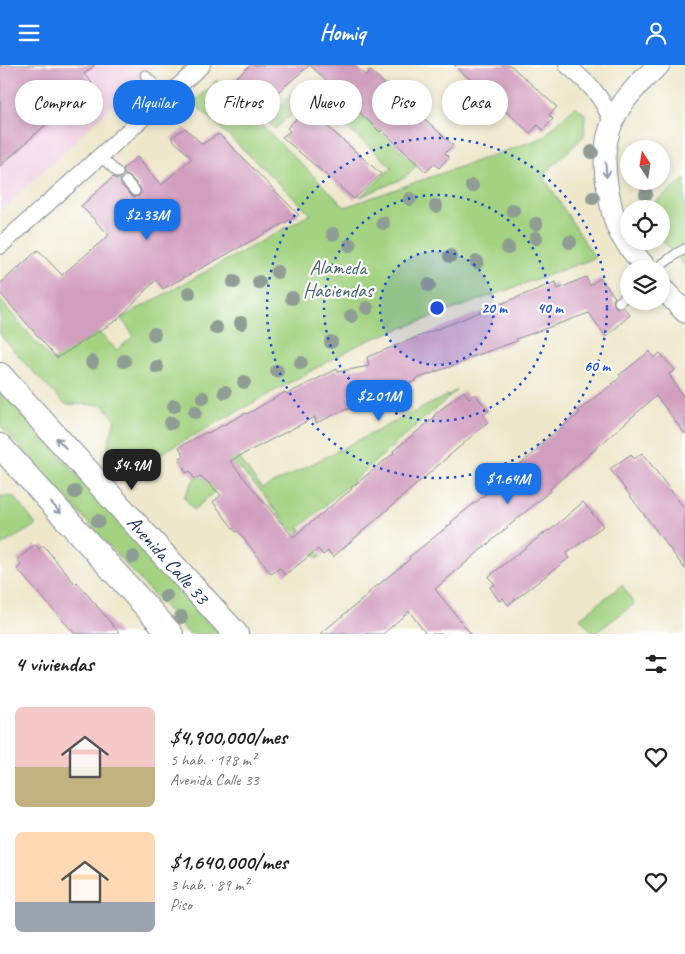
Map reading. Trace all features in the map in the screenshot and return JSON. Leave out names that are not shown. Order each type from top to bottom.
[{"type":"main road","name":"Avenida Calle 33","points":[[0,375],[236,634]]},
{"type":"main road","points":[[0,446],[171,634]]},
{"type":"street","points":[[186,80],[202,65]]},
{"type":"street","points":[[567,65],[587,82],[599,96],[612,122]]},
{"type":"street","points":[[640,260],[621,234],[611,208],[605,157],[607,139],[612,122],[624,100],[659,65]]},
{"type":"street","points":[[0,246],[135,125]]},
{"type":"street","points":[[670,296],[685,312]]},
{"type":"lane","points":[[145,75],[150,80]]},
{"type":"lane","points":[[100,156],[118,173]]},
{"type":"lane","points":[[126,181],[135,191]]},
{"type":"lane","points":[[668,260],[685,249]]},
{"type":"shaded area","points":[[0,65],[157,65],[140,80],[113,80],[113,105],[103,115],[103,80],[15,80],[15,125],[92,125],[0,212]]},
{"type":"green space","name":"Alameda Haciendas","points":[[205,92],[205,113],[195,104],[195,100]]},
{"type":"green space","points":[[290,96],[290,115],[280,124],[280,106]]},
{"type":"green space","name":"Alameda Haciendas","points":[[575,106],[585,114],[584,136],[544,174],[546,181],[595,258],[360,344],[167,450],[132,474],[107,449],[115,419],[103,405],[65,404],[0,335],[0,300],[52,361],[98,332],[117,350],[134,336],[121,318],[311,214],[217,125],[262,125],[345,207],[542,138]]},
{"type":"green space","points":[[362,116],[417,165],[404,178],[360,197],[392,167],[344,125],[362,125]]},
{"type":"green space","points":[[271,125],[279,125],[275,129]]},
{"type":"green space","points":[[685,179],[685,267],[670,248],[670,200],[658,200]]},
{"type":"green space","points":[[0,389],[220,634],[189,634],[0,425]]},
{"type":"green space","points":[[456,391],[299,528],[321,556],[317,559],[240,468],[194,510],[184,497],[194,479],[238,456],[262,489]]},
{"type":"green space","points":[[0,496],[15,497],[36,525],[0,546]]},
{"type":"green space","points":[[622,585],[634,604],[594,634],[580,618]]},
{"type":"building","points":[[0,65],[95,65],[84,74],[89,80],[15,80],[15,125],[45,125],[0,166]]},
{"type":"building","points":[[251,65],[310,65],[280,90],[280,80],[233,80]]},
{"type":"building","points":[[310,65],[354,65],[366,76],[371,71],[380,80],[372,80],[372,124],[362,115],[362,80],[326,80]]},
{"type":"building","points":[[454,65],[510,65],[557,107],[549,115],[553,119],[543,130],[538,125],[530,133],[508,113],[508,80],[471,80]]},
{"type":"building","points":[[290,125],[326,125],[381,174],[354,199],[282,137],[290,131],[287,128]]},
{"type":"building","points":[[373,125],[431,125],[453,145],[445,153],[449,157],[439,168],[434,164],[426,172],[382,130],[380,132]]},
{"type":"building","points":[[185,128],[202,144],[219,134],[299,215],[163,289],[156,280],[117,320],[57,358],[0,293],[0,284],[38,250],[62,275],[109,235],[81,206],[113,177],[120,179],[121,185],[131,195],[134,197],[139,196],[141,192],[140,187],[130,177],[124,175],[123,169],[137,157],[161,185],[192,158],[171,138]]},
{"type":"building","points":[[586,277],[590,286],[600,278],[615,297],[613,300],[614,305],[617,308],[620,308],[620,310],[626,310],[630,315],[606,337],[589,313],[516,339],[517,341],[466,359],[466,361],[380,394],[378,385],[348,396],[352,407],[316,423],[315,417],[230,461],[293,537],[352,489],[394,453],[393,451],[435,417],[434,415],[464,391],[469,398],[475,394],[489,411],[483,414],[488,422],[333,557],[328,551],[323,555],[318,549],[285,575],[280,568],[271,574],[213,502],[221,495],[201,476],[194,479],[190,471],[186,473],[179,458],[184,456],[179,447],[247,414],[285,392],[287,394],[337,369],[338,372],[369,366],[367,357],[556,282],[558,289]]},
{"type":"building","points":[[650,351],[654,358],[660,353],[675,370],[669,374],[685,400],[685,434],[656,396],[551,488],[550,491],[435,589],[471,634],[426,634],[409,611],[383,634],[320,634],[538,450],[537,447],[580,413],[578,411]]},
{"type":"building","points":[[642,453],[685,509],[685,569],[610,469],[631,454],[634,459]]},
{"type":"building","points":[[583,502],[603,526],[566,554],[569,558],[508,605],[503,598],[499,601],[490,587],[495,584],[488,577],[549,531]]},
{"type":"building","points":[[35,545],[39,549],[43,545],[75,584],[77,582],[120,634],[75,634],[17,569],[21,565],[17,560]]}]
